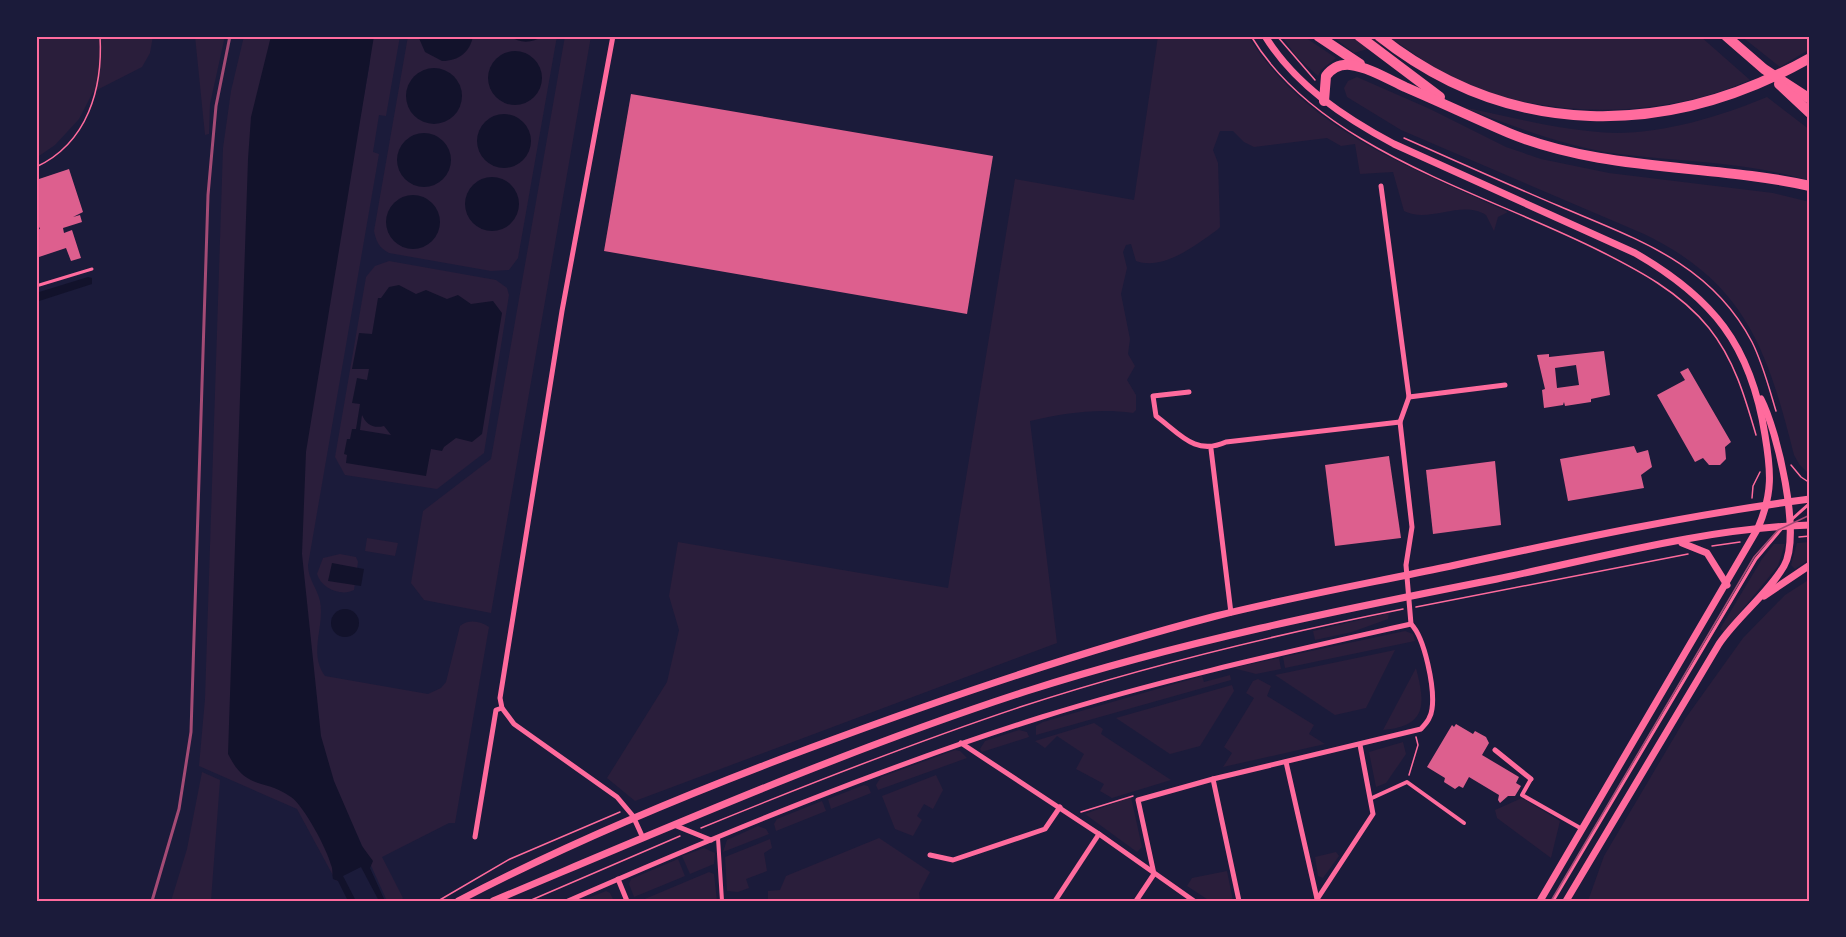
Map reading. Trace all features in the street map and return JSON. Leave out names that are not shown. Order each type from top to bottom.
[{"type":"highway","points":[[1318,36],[1380,76]]},
{"type":"highway","points":[[1359,36],[1438,96],[1491,124]]},
{"type":"highway","points":[[1379,36],[1423,67],[1455,84],[1487,96],[1574,116],[1618,117],[1683,108],[1732,95],[1810,58]]},
{"type":"highway","points":[[1726,36],[1810,113]]},
{"type":"highway","points":[[1324,101],[1326,76],[1338,66],[1357,67],[1545,145],[1641,163],[1775,179],[1810,186]]},
{"type":"highway","points":[[1764,69],[1810,99]]},
{"type":"street","points":[[613,36],[564,303],[500,686],[502,708],[514,724],[617,797],[628,808],[643,838]]},
{"type":"street","points":[[1265,36],[1276,54],[1324,101],[1394,144],[1635,253],[1668,272],[1707,305],[1731,334],[1740,349],[1756,391],[1770,415],[1787,502],[1791,537],[1789,556],[1783,568],[1719,644],[1566,901]]},
{"type":"street","points":[[1136,901],[1154,874],[1138,800],[1213,779],[1416,732],[1428,721],[1432,697],[1422,642],[1411,624],[1408,596],[1407,575],[1412,520],[1400,422],[1409,398],[1381,186]]},
{"type":"street","points":[[1409,398],[1505,386]]},
{"type":"street","points":[[1540,901],[1727,585],[1758,528],[1768,504],[1771,484],[1756,391]]},
{"type":"street","points":[[1189,392],[1152,396],[1156,416],[1194,445],[1211,449],[1227,442],[1400,422]]},
{"type":"street","points":[[1211,449],[1230,613]]},
{"type":"street","points":[[458,901],[520,867],[633,816],[1001,678],[1230,613],[1674,519],[1810,498]]},
{"type":"street","points":[[493,901],[674,825],[894,737],[1030,690],[1222,637],[1408,596],[1758,528],[1788,524],[1810,525]]},
{"type":"street","points":[[1680,542],[1703,549],[1727,585]]},
{"type":"street","points":[[1750,606],[1810,565]]},
{"type":"street","points":[[568,901],[711,840],[962,743],[1195,674],[1411,624]]},
{"type":"street","points":[[475,837],[496,710],[502,708]]},
{"type":"street","points":[[962,743],[1060,807],[1194,901]]},
{"type":"street","points":[[1316,900],[1373,814],[1372,798],[1360,746]]},
{"type":"street","points":[[1495,750],[1531,779],[1522,795],[1583,830]]},
{"type":"street","points":[[1286,762],[1316,900]]},
{"type":"street","points":[[1213,779],[1239,901]]},
{"type":"street","points":[[1372,798],[1407,782],[1464,823]]},
{"type":"street","points":[[930,855],[953,860],[1045,829],[1060,807]]},
{"type":"street","points":[[674,825],[711,840]]},
{"type":"street","points":[[1055,901],[1099,834]]},
{"type":"street","points":[[718,838],[722,901]]},
{"type":"street","points":[[618,879],[627,901]]},
{"type":"lane","points":[[36,286],[92,269]]},
{"type":"lane","points":[[1554,901],[1756,559],[1772,539],[1810,503]]},
{"type":"lane","points":[[1772,539],[1788,524]]},
{"type":"path","points":[[36,167],[62,150],[92,108],[98,86],[100,36]]},
{"type":"path","points":[[1251,36],[1268,61],[1300,95],[1330,120],[1356,136],[1445,180],[1558,230],[1630,266],[1673,294],[1700,318],[1728,355],[1744,395],[1757,439]]},
{"type":"path","points":[[1276,36],[1302,68],[1325,89]]},
{"type":"path","points":[[1398,136],[1641,240],[1678,261],[1712,290],[1743,327],[1762,366],[1777,414]]},
{"type":"path","points":[[1790,462],[1798,474],[1810,483]]},
{"type":"path","points":[[1753,486],[1761,470]]},
{"type":"path","points":[[1791,537],[1810,536]]},
{"type":"path","points":[[1409,608],[1698,553],[1703,549],[1740,542]]},
{"type":"path","points":[[1407,782],[1418,745],[1416,732]]},
{"type":"path","points":[[1076,818],[1082,811],[1132,795],[1138,800]]},
{"type":"path","points":[[438,901],[510,860],[628,808]]},
{"type":"shaded area","points":[[36,36],[153,36],[150,53],[142,67],[93,92],[79,119],[55,145],[36,158]]},
{"type":"shaded area","points":[[195,36],[225,36],[210,104],[209,134],[205,135]]},
{"type":"shaded area","points":[[244,36],[292,36],[302,797],[343,876],[336,881],[297,809],[199,766],[205,699],[223,148],[231,91]]},
{"type":"shaded area","points":[[271,36],[374,36],[306,452],[302,554],[321,736],[334,781],[362,846],[373,861],[370,868],[385,901],[379,901],[361,867],[343,876],[356,901],[348,901],[338,881],[333,879],[332,867],[320,839],[296,802],[281,791],[249,779],[235,766],[228,754],[248,159],[251,117]]},
{"type":"shaded area","points":[[359,36],[400,36],[386,116],[379,115],[373,152],[379,154],[308,565],[309,575],[320,601],[317,649],[320,667],[325,676],[428,694],[441,688],[446,682],[460,626],[467,622],[475,622],[489,627],[455,823],[449,823],[382,857],[403,898],[400,901],[387,901],[294,695],[282,593]],"holes":[[[369,61],[370,62],[349,179]]]},
{"type":"shaded area","points":[[408,36],[557,36],[518,258],[509,270],[491,271],[389,253],[377,241],[374,231]]},
{"type":"shaded area","points":[[418,36],[473,36],[472,42],[463,54],[454,59],[442,61],[425,52]]},
{"type":"shaded area","points":[[509,36],[543,36],[526,42]]},
{"type":"shaded area","points":[[565,36],[591,36],[491,613],[424,600],[411,583],[423,511],[491,459]]},
{"type":"shaded area","points":[[1158,36],[1248,36],[1272,69],[1300,97],[1331,122],[1399,162],[1508,212],[1498,217],[1494,231],[1486,215],[1477,211],[1467,209],[1435,214],[1414,214],[1404,211],[1393,172],[1360,174],[1355,144],[1341,146],[1327,138],[1254,147],[1244,142],[1233,131],[1220,131],[1213,150],[1218,163],[1220,227],[1189,249],[1168,260],[1146,263],[1136,261],[1131,244],[1126,245],[1123,252],[1127,268],[1121,294],[1130,339],[1128,354],[1135,366],[1127,380],[1136,395],[1136,410],[1133,413],[1081,412],[1030,421],[1057,643],[635,801],[607,778],[667,682],[679,630],[669,596],[678,542],[948,588],[1015,179],[1134,200]]},
{"type":"shaded area","points":[[1282,36],[1303,36],[1336,58],[1321,70],[1318,76],[1296,56]]},
{"type":"shaded area","points":[[1332,36],[1700,36],[1750,80],[1717,93],[1682,102],[1610,110],[1574,109],[1503,97],[1469,86],[1395,41],[1354,53]]},
{"type":"shaded area","points":[[1741,36],[1810,36],[1810,49],[1780,67]]},
{"type":"shaded area","points":[[515,51],[525,53],[534,59],[540,68],[542,78],[540,88],[534,97],[525,103],[515,105],[505,103],[496,97],[490,88],[488,78],[490,68],[496,59],[505,53]]},
{"type":"shaded area","points":[[434,68],[449,73],[457,81],[462,96],[457,111],[449,119],[434,124],[419,119],[411,111],[406,96],[411,81],[419,73]]},
{"type":"shaded area","points":[[1357,77],[1430,109],[1506,147],[1541,159],[1609,173],[1773,193],[1810,202],[1810,475],[1794,455],[1774,384],[1748,324],[1729,298],[1707,275],[1679,253],[1644,234],[1401,130],[1347,97],[1344,88],[1348,81]]},
{"type":"shaded area","points":[[1767,97],[1810,130],[1810,181],[1740,166],[1599,151],[1539,135],[1462,107],[1558,127],[1616,133],[1674,127],[1731,111]]},
{"type":"shaded area","points":[[504,114],[514,116],[523,122],[529,131],[531,141],[529,151],[523,160],[514,166],[504,168],[494,166],[485,160],[479,151],[477,141],[479,131],[485,122],[494,116]]},
{"type":"shaded area","points":[[419,133],[429,133],[439,137],[447,145],[451,160],[447,175],[439,183],[429,187],[419,187],[409,183],[401,175],[397,165],[397,155],[401,145],[409,137]]},
{"type":"shaded area","points":[[487,177],[497,177],[507,181],[515,189],[519,204],[515,219],[507,227],[497,231],[487,231],[477,227],[469,219],[465,209],[465,199],[469,189],[477,181]]},
{"type":"shaded area","points":[[408,195],[418,195],[428,199],[436,207],[440,222],[436,237],[428,245],[418,249],[408,249],[398,245],[390,237],[386,227],[386,217],[390,207],[398,199]]},
{"type":"shaded area","points":[[389,261],[496,280],[507,288],[509,295],[484,453],[437,489],[345,475],[335,457],[366,277],[375,266]]},
{"type":"shaded area","points":[[88,277],[92,278],[92,284],[36,302],[36,293]]},
{"type":"shaded area","points":[[399,285],[416,294],[426,290],[447,299],[458,295],[471,304],[493,301],[502,313],[482,434],[472,442],[456,438],[442,451],[431,449],[426,476],[346,463],[347,455],[344,454],[347,439],[350,439],[352,429],[356,429],[360,404],[352,403],[357,378],[367,380],[369,369],[352,369],[359,333],[372,334],[378,298],[381,298],[389,287]],"holes":[[[362,415],[373,426],[384,426],[391,435],[360,430]]]},
{"type":"shaded area","points":[[367,538],[398,543],[395,556],[365,551]]},
{"type":"shaded area","points":[[1810,542],[1810,559],[1795,569],[1791,565],[1797,543]]},
{"type":"shaded area","points":[[1774,544],[1785,544],[1778,566],[1724,632],[1720,629],[1762,559]]},
{"type":"shaded area","points":[[340,554],[356,557],[358,562],[354,590],[349,592],[332,590],[319,579],[317,574],[323,558]]},
{"type":"shaded area","points":[[332,563],[364,569],[361,586],[328,581]]},
{"type":"shaded area","points":[[1810,579],[1810,901],[1588,901],[1604,856],[1685,719],[1743,638],[1785,595]]},
{"type":"shaded area","points":[[345,609],[355,613],[359,623],[355,633],[345,637],[335,633],[331,623],[335,613]]},
{"type":"shaded area","points":[[1389,613],[1388,619],[1352,632],[1315,640],[1313,631]]},
{"type":"shaded area","points":[[1405,631],[1413,634],[1415,641],[1285,668],[1283,657]]},
{"type":"shaded area","points":[[1395,650],[1366,708],[1335,715],[1275,675]]},
{"type":"shaded area","points":[[1279,658],[1281,669],[1256,674],[1233,668]]},
{"type":"shaded area","points":[[1416,668],[1421,692],[1420,711],[1416,718],[1408,724],[1383,730]]},
{"type":"shaded area","points":[[1230,675],[1231,680],[1036,735],[1036,726],[1043,722],[1202,676],[1204,682]]},
{"type":"shaded area","points":[[1258,679],[1271,686],[1267,696],[1314,725],[1309,734],[1325,744],[1223,767],[1232,753],[1224,747],[1254,698],[1246,693],[1253,681]]},
{"type":"shaded area","points":[[1232,685],[1234,691],[1200,746],[1170,754],[1116,718]]},
{"type":"shaded area","points":[[1094,723],[1103,729],[1101,734],[1171,780],[1112,798],[1100,791],[1104,784],[1076,769],[1084,754],[1057,736],[1045,748],[1035,741]]},
{"type":"shaded area","points":[[1019,730],[1027,732],[1029,737],[982,752],[980,749],[985,741]]},
{"type":"shaded area","points":[[1403,742],[1406,754],[1386,783],[1376,787],[1369,752]]},
{"type":"shaded area","points":[[955,750],[960,751],[967,758],[878,790],[876,785],[881,777]]},
{"type":"shaded area","points":[[202,772],[220,780],[211,901],[171,901],[187,849]]},
{"type":"shaded area","points":[[936,775],[943,790],[933,809],[924,804],[917,816],[922,820],[913,836],[895,829],[882,796]]},
{"type":"shaded area","points":[[864,785],[868,786],[871,793],[831,809],[828,799]]},
{"type":"shaded area","points":[[1131,797],[1142,847],[1137,852],[1085,814]]},
{"type":"shaded area","points":[[1522,798],[1560,821],[1551,858],[1497,818],[1495,810]]},
{"type":"shaded area","points":[[822,801],[826,811],[776,831],[774,824],[777,819]]},
{"type":"shaded area","points":[[758,826],[766,829],[769,834],[723,852],[727,840]]},
{"type":"shaded area","points":[[879,838],[930,872],[919,893],[920,901],[768,901],[768,891],[780,890],[786,876]]},
{"type":"shaded area","points":[[770,839],[772,848],[764,853],[767,871],[746,879],[749,888],[738,892],[727,891],[725,857]]},
{"type":"shaded area","points":[[704,848],[715,853],[714,864],[690,874],[682,856]]},
{"type":"shaded area","points":[[1336,852],[1339,856],[1323,878],[1318,876],[1315,857]]},
{"type":"shaded area","points":[[678,859],[685,876],[634,897],[629,884],[631,879]]},
{"type":"shaded area","points":[[1227,871],[1233,901],[1210,901],[1187,886],[1192,878]]},
{"type":"shaded area","points":[[709,872],[714,874],[717,901],[640,901]]},
{"type":"shaded area","points":[[606,891],[610,893],[614,901],[581,901]]},
{"type":"building","points":[[631,94],[993,156],[967,314],[604,251]]},
{"type":"building","points":[[69,169],[83,212],[73,217],[80,215],[82,222],[63,228],[64,233],[72,230],[81,258],[71,261],[66,248],[36,258],[36,230],[40,229],[36,220],[36,180]]},
{"type":"building","points":[[1604,351],[1610,395],[1591,399],[1591,402],[1565,406],[1564,402],[1563,405],[1544,408],[1542,390],[1545,389],[1537,355],[1549,354],[1549,357]],"holes":[[[1576,365],[1579,385],[1557,388],[1555,368]]]},
{"type":"building","points":[[1688,368],[1731,442],[1725,447],[1726,459],[1720,465],[1709,465],[1703,458],[1695,462],[1657,395],[1685,380],[1680,372]]},
{"type":"building","points":[[1634,446],[1637,453],[1648,450],[1652,467],[1641,475],[1644,488],[1568,501],[1560,459]]},
{"type":"building","points":[[1389,456],[1401,538],[1335,546],[1325,465]]},
{"type":"building","points":[[1495,461],[1501,525],[1433,534],[1426,470]]},
{"type":"building","points":[[1456,724],[1473,734],[1475,731],[1486,737],[1489,743],[1482,755],[1519,777],[1516,783],[1521,786],[1515,796],[1508,796],[1500,803],[1499,795],[1469,777],[1463,788],[1459,786],[1455,789],[1444,782],[1445,778],[1427,767],[1452,725],[1454,727]]},
{"type":"tram line","points":[[1551,901],[1754,557],[1778,530],[1810,515]]},
{"type":"railway","points":[[152,901],[179,809],[191,732],[208,195],[216,106],[230,36]]}]
